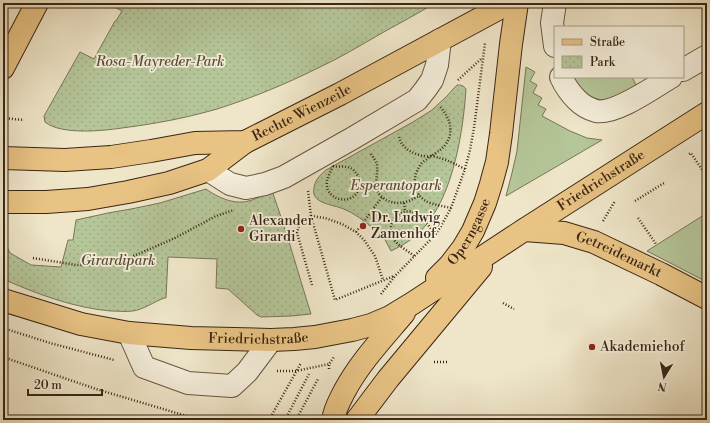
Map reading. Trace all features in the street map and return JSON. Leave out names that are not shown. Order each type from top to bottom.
[{"type":"main road","points":[[3,68],[37,3]]},
{"type":"main road","name":"Rechte Wienzeile","points":[[3,158],[58,160],[111,157],[195,143],[244,142],[340,94],[509,3]]},
{"type":"main road","name":"Operngasse","points":[[333,420],[335,409],[351,379],[373,349],[450,265],[463,248],[473,231],[485,203],[497,162],[517,3]]},
{"type":"main road","name":"Friedrichstraße","points":[[3,300],[81,324],[129,333],[191,338],[271,340],[294,339],[315,337],[371,325],[390,317],[413,304],[524,230],[707,113]]},
{"type":"main road","points":[[3,202],[46,202],[88,199],[169,183],[208,170],[244,142]]},
{"type":"main road","name":"Getreidemarkt","points":[[524,230],[564,233],[594,242],[707,298]]},
{"type":"main road","name":"Friedrichstraße","points":[[357,420],[388,379],[496,249]]},
{"type":"lane","points":[[554,38],[552,22],[555,3]]},
{"type":"lane","points":[[208,170],[230,184],[246,188],[265,184],[284,177],[417,100],[432,80],[437,65],[440,40]]},
{"type":"lane","points":[[684,69],[707,56]]},
{"type":"lane","points":[[561,78],[564,85],[579,102],[597,111],[614,109],[633,100],[669,78]]},
{"type":"lane","points":[[129,333],[144,367],[188,383],[232,386],[247,372],[271,340]]},
{"type":"path","points":[[435,3],[438,7]]},
{"type":"path","points":[[307,185],[312,216],[335,300],[394,276],[436,235],[451,208],[465,169],[474,128],[490,13]]},
{"type":"path","points":[[456,82],[483,58]]},
{"type":"path","points":[[438,105],[448,118],[450,136],[446,145],[422,162],[417,171],[414,182],[416,190],[426,201],[451,208]]},
{"type":"path","points":[[3,118],[24,120]]},
{"type":"path","points":[[398,136],[403,145],[410,151],[419,155],[439,157],[465,169]]},
{"type":"path","points":[[371,153],[377,165],[377,192],[388,201],[396,203],[404,203],[420,195]]},
{"type":"path","points":[[684,156],[691,153],[707,178]]},
{"type":"path","points":[[333,166],[345,166],[352,169],[359,179],[360,186],[355,196],[344,200],[332,196],[329,192],[327,181],[333,166]]},
{"type":"path","points":[[635,201],[664,183]]},
{"type":"path","points":[[356,232],[382,196]]},
{"type":"path","points":[[594,242],[607,214],[617,198]]},
{"type":"path","points":[[404,203],[405,211]]},
{"type":"path","points":[[34,258],[76,265],[92,265],[129,258],[175,238],[216,216],[237,209]]},
{"type":"path","points":[[414,256],[394,240],[391,226],[395,218],[400,213],[409,211],[417,214],[423,218],[436,235]]},
{"type":"path","points":[[312,285],[297,233],[300,222],[312,216],[325,218],[342,224],[356,232],[364,240],[375,256],[384,280]]},
{"type":"path","points":[[638,218],[656,244]]},
{"type":"path","points":[[503,303],[514,309]]},
{"type":"path","points":[[3,357],[96,389],[200,420]]},
{"type":"path","points":[[269,420],[302,360]]},
{"type":"path","points":[[296,371],[329,364]]},
{"type":"path","points":[[285,420],[309,374]]},
{"type":"path","points":[[296,420],[318,379]]},
{"type":"path","points":[[700,416],[707,419]]},
{"type":"green space","name":"Rosa-Mayreder-Park","points":[[107,3],[435,3],[350,51],[294,80],[217,109],[170,120],[104,130],[82,131],[61,129],[52,126],[45,122],[44,116],[80,52],[94,59],[122,11]]},
{"type":"green space","points":[[526,67],[535,72],[530,81],[537,85],[533,93],[542,98],[538,105],[546,109],[542,116],[587,138],[602,140],[506,196],[517,151]]},
{"type":"green space","points":[[574,78],[632,78],[637,87],[618,97],[604,100],[592,97],[581,89]]},
{"type":"green space","name":"Esperantopark","points":[[457,85],[466,89],[462,127],[453,169],[438,208],[427,224],[414,237],[391,251],[382,234],[379,234],[370,225],[356,215],[322,202],[315,197],[315,183],[326,170],[432,110]]},
{"type":"green space","name":"Girardipark","points":[[206,189],[215,195],[237,202],[251,200],[272,191],[288,237],[311,314],[261,317],[257,315],[228,289],[216,288],[217,259],[168,257],[166,298],[140,309],[130,311],[111,311],[70,304],[42,295],[3,279],[3,239],[10,253],[31,265],[61,267],[68,240],[73,240],[76,220],[160,203]]},
{"type":"green space","points":[[707,213],[707,282],[647,251]]},
{"type":"place","name":"Dr. Ludwig Zamenhof","points":[[363,226]]},
{"type":"place","name":"Alexander Girardi","points":[[241,229]]},
{"type":"place","name":"Akademiehof","points":[[592,347]]}]
